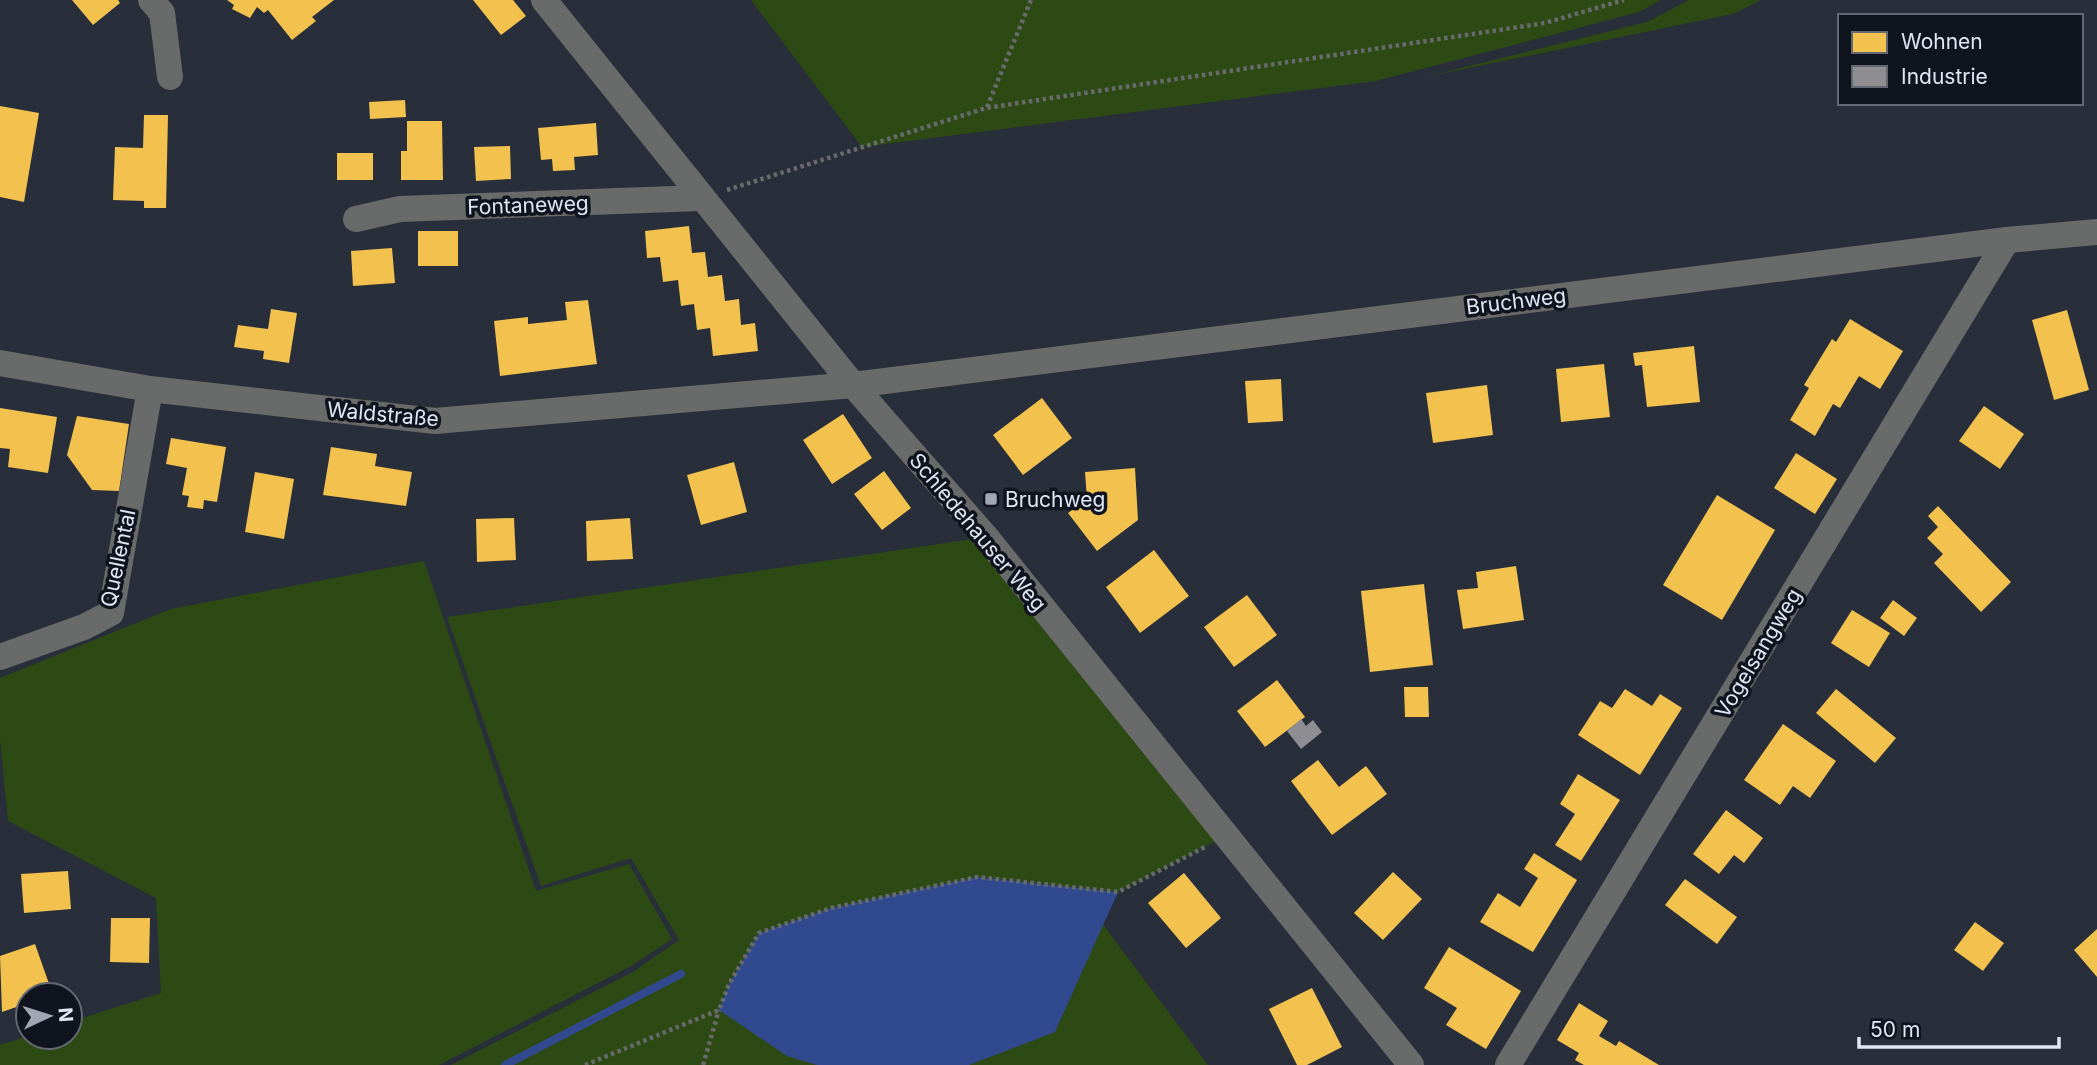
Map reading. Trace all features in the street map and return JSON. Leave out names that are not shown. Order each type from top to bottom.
[{"type":"street","points":[[151,0],[162,13],[170,77]]},
{"type":"street","name":"Schledehauser Weg","points":[[544,0],[853,385],[985,537],[1411,1065]]},
{"type":"street","name":"Fontaneweg","points":[[356,219],[400,209],[701,198]]},
{"type":"street","name":"Bruchweg","points":[[853,385],[2007,240],[2097,232]]},
{"type":"street","name":"Vogelsangweg","points":[[1508,1065],[2007,240]]},
{"type":"street","name":"Waldstraße","points":[[0,363],[150,389],[435,421],[853,385]]},
{"type":"street","name":"Quellental","points":[[0,657],[84,627],[111,613],[150,389]]},
{"type":"path","points":[[986,108],[1031,0]]},
{"type":"path","points":[[701,198],[986,108],[1545,23],[1624,0]]},
{"type":"path","points":[[703,1065],[729,984],[759,933],[831,908],[977,877],[1118,892],[1225,836]]},
{"type":"path","points":[[585,1065],[719,1010]]},
{"type":"green space","points":[[751,0],[1661,0],[1639,12],[1376,81],[862,147]]},
{"type":"green space","points":[[1689,0],[1761,0],[1733,14],[1425,77],[1647,22]]},
{"type":"green space","points":[[986,537],[1225,836],[1090,907],[1208,1065],[451,1065],[633,972],[679,940],[631,858],[541,886],[447,617]]},
{"type":"green space","points":[[424,561],[536,891],[629,864],[672,939],[631,966],[439,1065],[0,1065],[0,1045],[14,1040],[14,1051],[84,1051],[84,1018],[161,993],[156,898],[8,821],[0,739],[0,678],[171,609]]},
{"type":"water","points":[[977,877],[1118,892],[1055,1032],[969,1065],[817,1065],[787,1056],[719,1010],[729,984],[759,933],[831,908]]},
{"type":"building: Wohnen","points":[[72,0],[118,0],[120,3],[93,25]]},
{"type":"building: Wohnen","points":[[227,0],[334,0],[312,17],[316,21],[292,40],[268,10],[264,13],[257,7],[250,18],[232,9],[234,5]]},
{"type":"building: Wohnen","points":[[473,0],[513,0],[526,16],[501,35]]},
{"type":"building: Wohnen","points":[[405,100],[406,117],[370,119],[369,102]]},
{"type":"building: Wohnen","points":[[0,106],[39,113],[24,202],[0,197]]},
{"type":"building: Wohnen","points":[[144,115],[168,115],[166,208],[144,208],[144,201],[113,200],[115,147],[143,148]]},
{"type":"building: Wohnen","points":[[407,121],[442,121],[443,180],[401,180],[401,151],[407,151]]},
{"type":"building: Wohnen","points":[[596,123],[598,155],[574,157],[575,170],[553,171],[552,159],[541,160],[538,128]]},
{"type":"building: Wohnen","points":[[510,146],[511,179],[476,181],[474,147]]},
{"type":"building: Wohnen","points":[[337,153],[373,153],[373,180],[337,180]]},
{"type":"building: Wohnen","points":[[689,226],[692,253],[705,252],[708,277],[722,275],[725,301],[739,299],[741,325],[755,323],[758,351],[713,356],[710,328],[697,330],[694,304],[681,306],[678,280],[663,282],[660,257],[647,258],[645,231]]},
{"type":"building: Wohnen","points":[[418,231],[458,231],[458,266],[418,266]]},
{"type":"building: Wohnen","points":[[392,248],[395,283],[353,286],[351,251]]},
{"type":"building: Wohnen","points":[[588,300],[597,364],[500,376],[494,321],[528,317],[528,324],[567,320],[565,302]]},
{"type":"building: Wohnen","points":[[271,309],[297,313],[289,363],[263,359],[264,351],[234,347],[238,325],[268,329]]},
{"type":"building: Wohnen","points":[[2067,310],[2089,390],[2054,400],[2032,320]]},
{"type":"building: Wohnen","points":[[1850,319],[1903,351],[1880,389],[1859,376],[1840,408],[1833,404],[1815,436],[1790,420],[1809,388],[1804,385],[1832,339],[1836,342]]},
{"type":"building: Wohnen","points":[[1694,346],[1700,402],[1647,407],[1642,365],[1635,366],[1633,353]]},
{"type":"building: Wohnen","points":[[1604,364],[1610,417],[1561,422],[1556,369]]},
{"type":"building: Wohnen","points":[[1281,379],[1283,421],[1248,423],[1245,381]]},
{"type":"building: Wohnen","points":[[1487,385],[1493,435],[1433,443],[1426,393]]},
{"type":"building: Wohnen","points":[[1042,398],[1072,438],[1023,475],[993,435]]},
{"type":"building: Wohnen","points":[[1984,406],[2024,434],[2000,469],[1959,441]]},
{"type":"building: Wohnen","points":[[0,408],[57,417],[48,473],[8,467],[10,449],[0,448]]},
{"type":"building: Wohnen","points":[[843,414],[872,458],[832,484],[803,440]]},
{"type":"building: Wohnen","points":[[77,416],[129,424],[119,491],[92,490],[67,455]]},
{"type":"building: Wohnen","points":[[171,438],[226,447],[217,502],[204,500],[203,509],[187,507],[189,496],[182,495],[187,468],[166,464]]},
{"type":"building: Wohnen","points":[[331,447],[377,454],[375,466],[412,472],[406,506],[323,495]]},
{"type":"building: Wohnen","points":[[1796,453],[1837,479],[1815,514],[1774,488]]},
{"type":"building: Wohnen","points":[[734,462],[747,512],[701,525],[687,475]]},
{"type":"building: Wohnen","points":[[1135,468],[1138,520],[1097,551],[1068,513],[1087,499],[1085,472]]},
{"type":"building: Wohnen","points":[[884,471],[911,508],[882,530],[854,494]]},
{"type":"building: Wohnen","points":[[255,472],[294,479],[284,539],[245,532]]},
{"type":"building: Wohnen","points":[[1717,495],[1775,530],[1722,620],[1663,585]]},
{"type":"building: Wohnen","points":[[1938,506],[2011,582],[1981,612],[1934,563],[1943,554],[1927,538],[1938,527],[1928,516]]},
{"type":"building: Wohnen","points":[[514,518],[516,560],[477,562],[476,519]]},
{"type":"building: Wohnen","points":[[630,518],[633,559],[587,561],[586,521]]},
{"type":"building: Wohnen","points":[[1154,550],[1189,596],[1140,633],[1106,587]]},
{"type":"building: Wohnen","points":[[1516,566],[1524,620],[1463,629],[1457,590],[1478,588],[1476,572]]},
{"type":"building: Wohnen","points":[[1424,584],[1433,665],[1370,672],[1361,591]]},
{"type":"building: Wohnen","points":[[1247,595],[1277,635],[1234,667],[1204,627]]},
{"type":"building: Wohnen","points":[[1893,600],[1917,618],[1904,636],[1880,618]]},
{"type":"building: Wohnen","points":[[1852,610],[1890,633],[1869,667],[1831,643]]},
{"type":"building: Wohnen","points":[[1277,680],[1305,717],[1265,747],[1237,711]]},
{"type":"building: Wohnen","points":[[1404,687],[1428,687],[1429,717],[1405,717]]},
{"type":"building: Wohnen","points":[[1625,689],[1652,706],[1660,694],[1682,708],[1640,775],[1578,735],[1600,701],[1612,708]]},
{"type":"building: Wohnen","points":[[1836,689],[1896,738],[1875,763],[1816,713]]},
{"type":"building: Wohnen","points":[[1783,724],[1836,761],[1810,798],[1793,786],[1780,805],[1744,780]]},
{"type":"building: Wohnen","points":[[1318,760],[1339,787],[1366,766],[1387,794],[1332,835],[1291,781]]},
{"type":"building: Wohnen","points":[[1578,774],[1620,800],[1581,861],[1555,845],[1575,814],[1560,804]]},
{"type":"building: Wohnen","points":[[1726,810],[1763,838],[1744,863],[1734,855],[1719,874],[1693,854]]},
{"type":"building: Wohnen","points":[[1534,853],[1577,880],[1533,952],[1480,922],[1498,893],[1520,907],[1538,878],[1524,869]]},
{"type":"building: Wohnen","points":[[68,871],[71,909],[24,913],[21,874]]},
{"type":"building: Wohnen","points":[[1393,872],[1422,899],[1383,940],[1354,913]]},
{"type":"building: Wohnen","points":[[1184,873],[1221,918],[1186,948],[1148,903]]},
{"type":"building: Wohnen","points":[[1685,879],[1737,917],[1717,944],[1665,905]]},
{"type":"building: Wohnen","points":[[111,918],[150,918],[149,963],[110,962]]},
{"type":"building: Wohnen","points":[[1975,922],[2004,943],[1983,971],[1954,950]]},
{"type":"building: Wohnen","points":[[2097,929],[2097,977],[2074,950]]},
{"type":"building: Wohnen","points":[[35,944],[48,981],[14,981],[14,1008],[2,1012],[0,956]]},
{"type":"building: Wohnen","points":[[1449,947],[1521,991],[1486,1049],[1446,1025],[1457,1008],[1424,988]]},
{"type":"building: Wohnen","points":[[1312,988],[1342,1047],[1307,1065],[1297,1065],[1269,1009]]},
{"type":"building: Wohnen","points":[[1579,1003],[1608,1021],[1599,1036],[1616,1046],[1619,1041],[1659,1065],[1584,1065],[1575,1060],[1579,1053],[1557,1040]]},
{"type":"building: Industrie","points":[[1301,719],[1306,726],[1313,720],[1322,732],[1301,749],[1287,731]]},
{"type":"waterway","points":[[505,1065],[681,974]]},
{"type":"place","name":"Bruchweg","points":[[991,499]]}]
